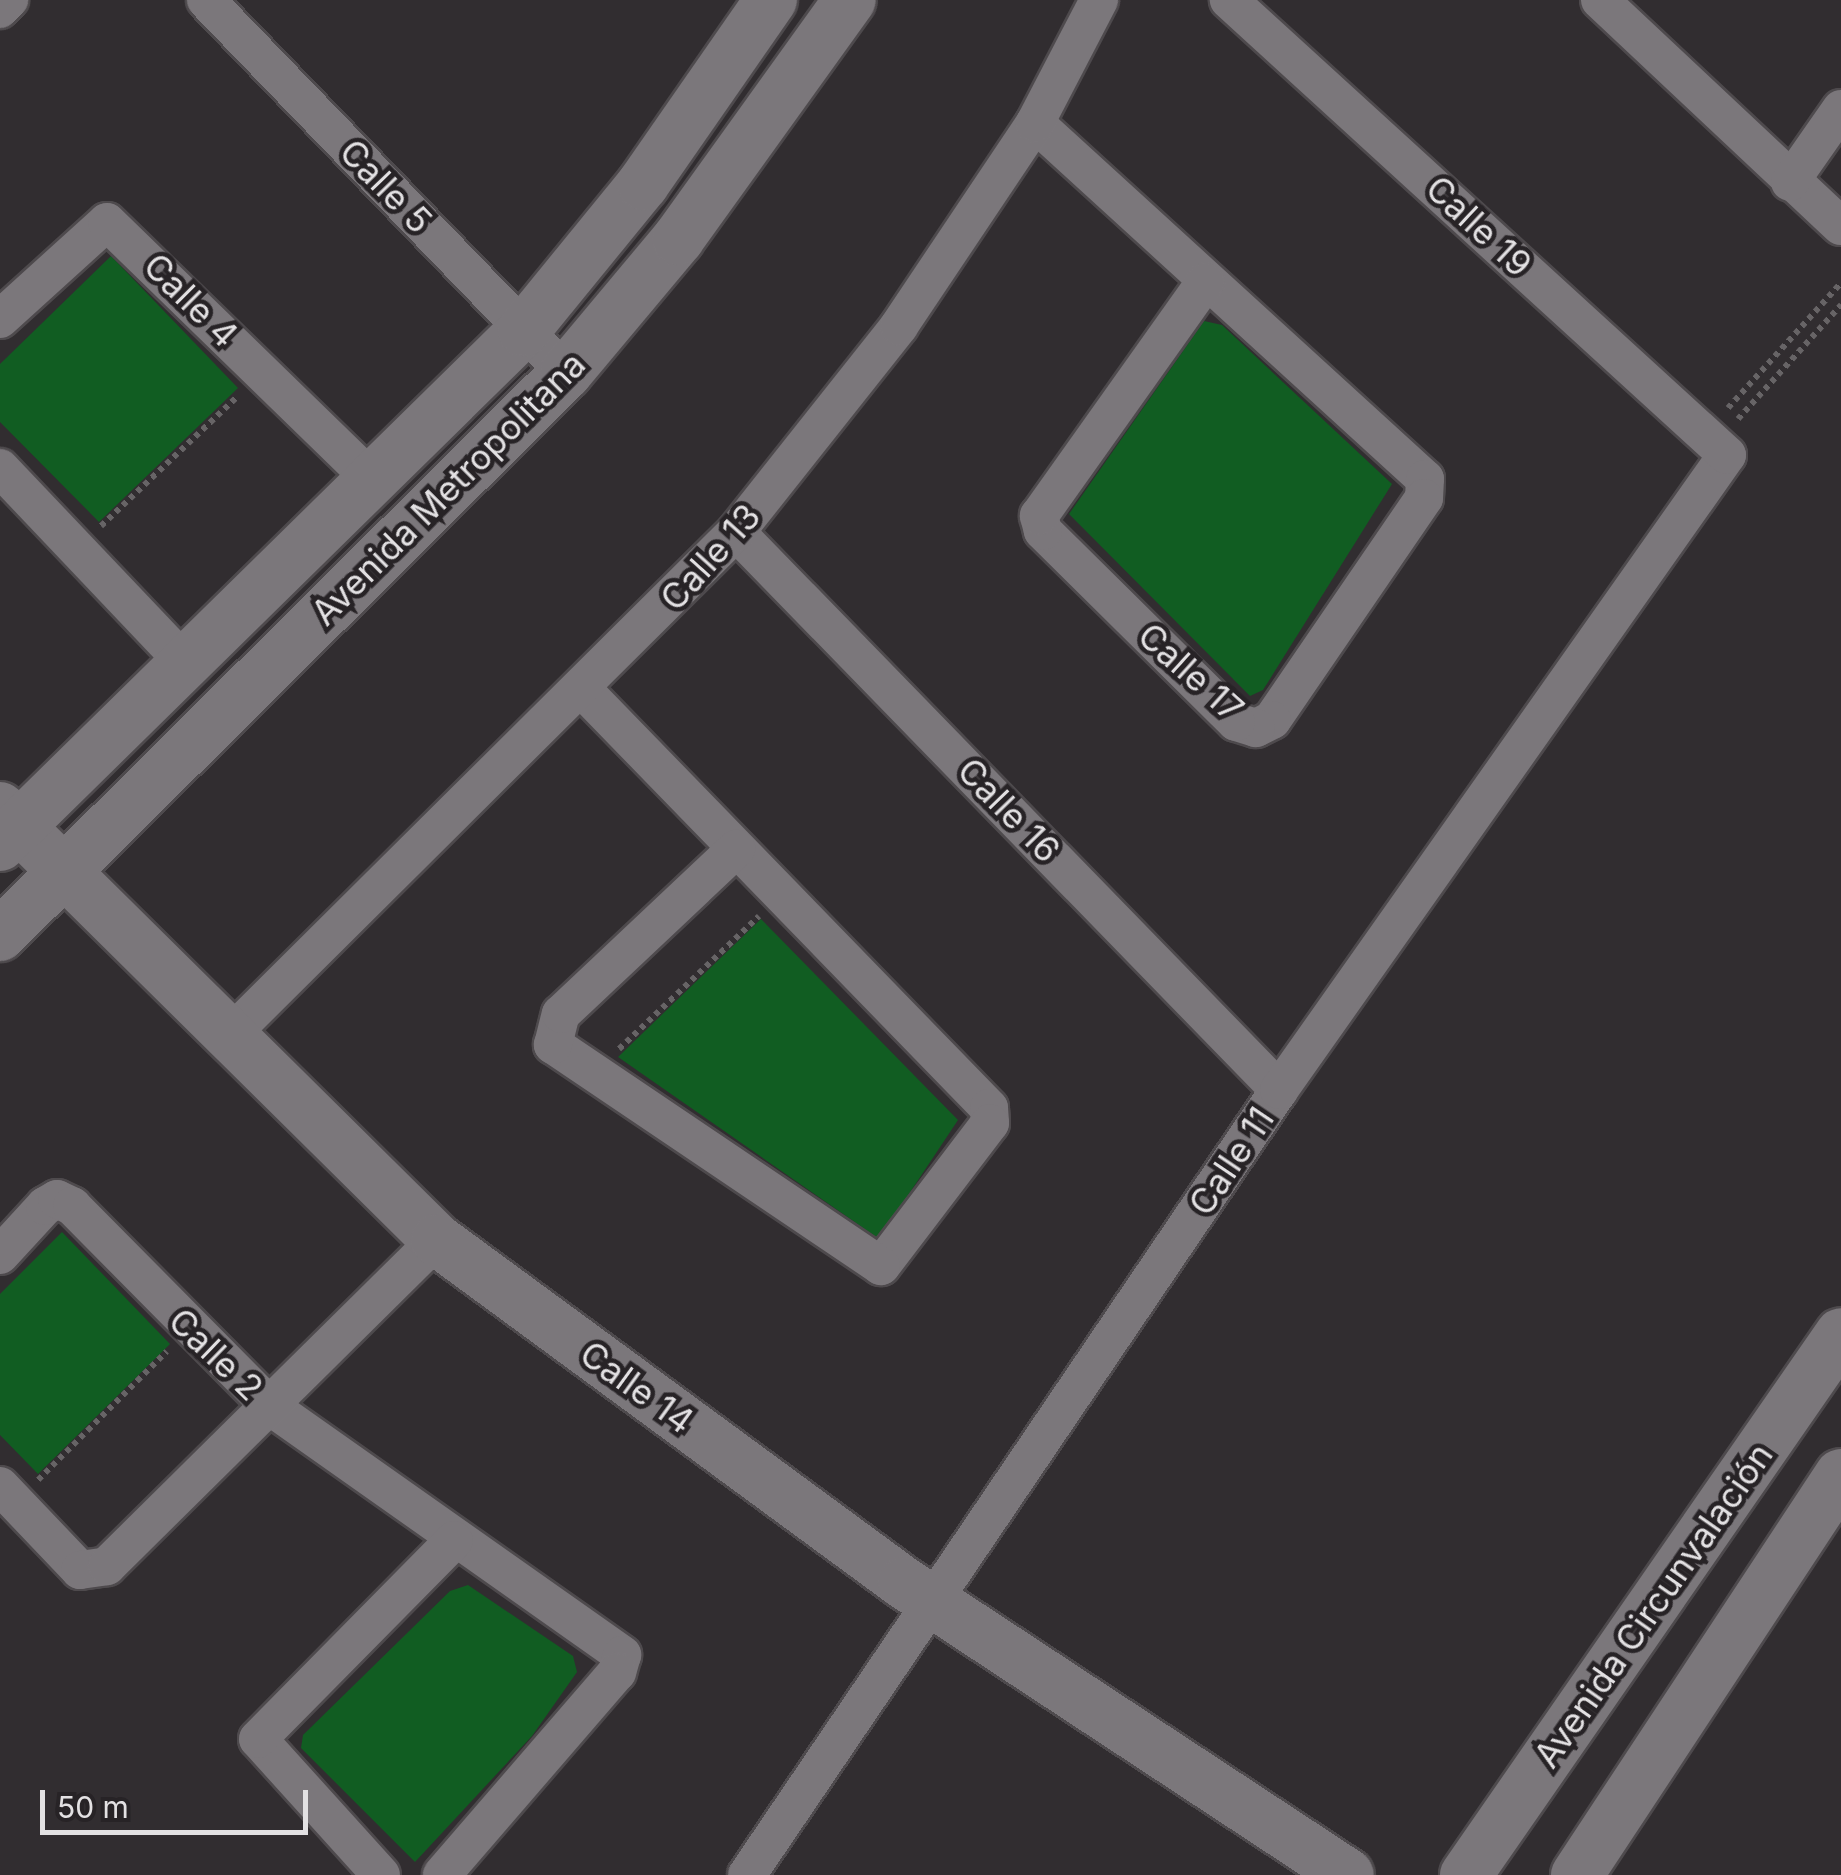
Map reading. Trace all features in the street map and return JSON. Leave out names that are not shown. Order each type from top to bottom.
[{"type":"street","points":[[0,9],[9,0]]},
{"type":"street","name":"Calle 5","points":[[206,0],[566,373]]},
{"type":"street","name":"Avenida Metropolitana","points":[[6,827],[376,484],[524,330],[643,184],[771,0]]},
{"type":"street","name":"Avenida Metropolitana","points":[[0,935],[566,373],[678,240],[850,0]]},
{"type":"street","name":"Calle 13","points":[[228,1038],[585,692],[736,532],[899,326],[1035,122],[1099,0]]},
{"type":"street","name":"Calle 19","points":[[1229,0],[1716,445]]},
{"type":"street","points":[[1613,5],[1790,182],[1841,226]]},
{"type":"street","points":[[1790,182],[1841,109]]},
{"type":"street","name":"Calle 17","points":[[1035,122],[1425,480],[1424,498],[1272,720],[1256,728],[1236,722],[1044,531],[1039,516],[1206,282]]},
{"type":"street","name":"Calle 4","points":[[0,319],[107,222],[376,484]]},
{"type":"street","name":"Calle 11","points":[[747,1875],[1716,445]]},
{"type":"street","points":[[0,468],[186,664]]},
{"type":"street","name":"Calle 16","points":[[736,532],[1279,1090]]},
{"type":"street","points":[[585,692],[781,894],[948,1058],[993,1116],[891,1261],[870,1266],[553,1045],[552,1026],[736,848]]},
{"type":"street","name":"Calle 14","points":[[6,827],[63,875],[437,1240],[930,1600],[1348,1875]]},
{"type":"street","name":"Calle 2","points":[[0,1255],[58,1199],[271,1407],[454,1540],[622,1654],[618,1672],[442,1875]]},
{"type":"street","points":[[7,1494],[93,1572],[271,1407],[437,1240]]},
{"type":"street","name":"Avenida Circunvalación","points":[[1466,1875],[1841,1334]]},
{"type":"street","points":[[1577,1875],[1841,1475]]},
{"type":"street","points":[[382,1875],[258,1739],[454,1540]]},
{"type":"path","points":[[1716,445],[1841,283]]},
{"type":"path","points":[[1716,445],[1841,305]]},
{"type":"path","points":[[76,549],[263,372]]},
{"type":"path","points":[[593,1074],[781,894]]},
{"type":"path","points":[[7,1494],[189,1329]]},
{"type":"green space","points":[[111,256],[238,388],[99,522],[0,422],[0,364]]},
{"type":"green space","points":[[1204,321],[1222,325],[1392,484],[1263,690],[1250,696],[1069,514]]},
{"type":"green space","points":[[761,919],[958,1120],[879,1239],[618,1057]]},
{"type":"green space","points":[[62,1232],[170,1344],[38,1474],[0,1435],[0,1294]]},
{"type":"green space","points":[[468,1585],[573,1656],[577,1672],[532,1736],[415,1862],[301,1748],[303,1735],[450,1591]]}]
